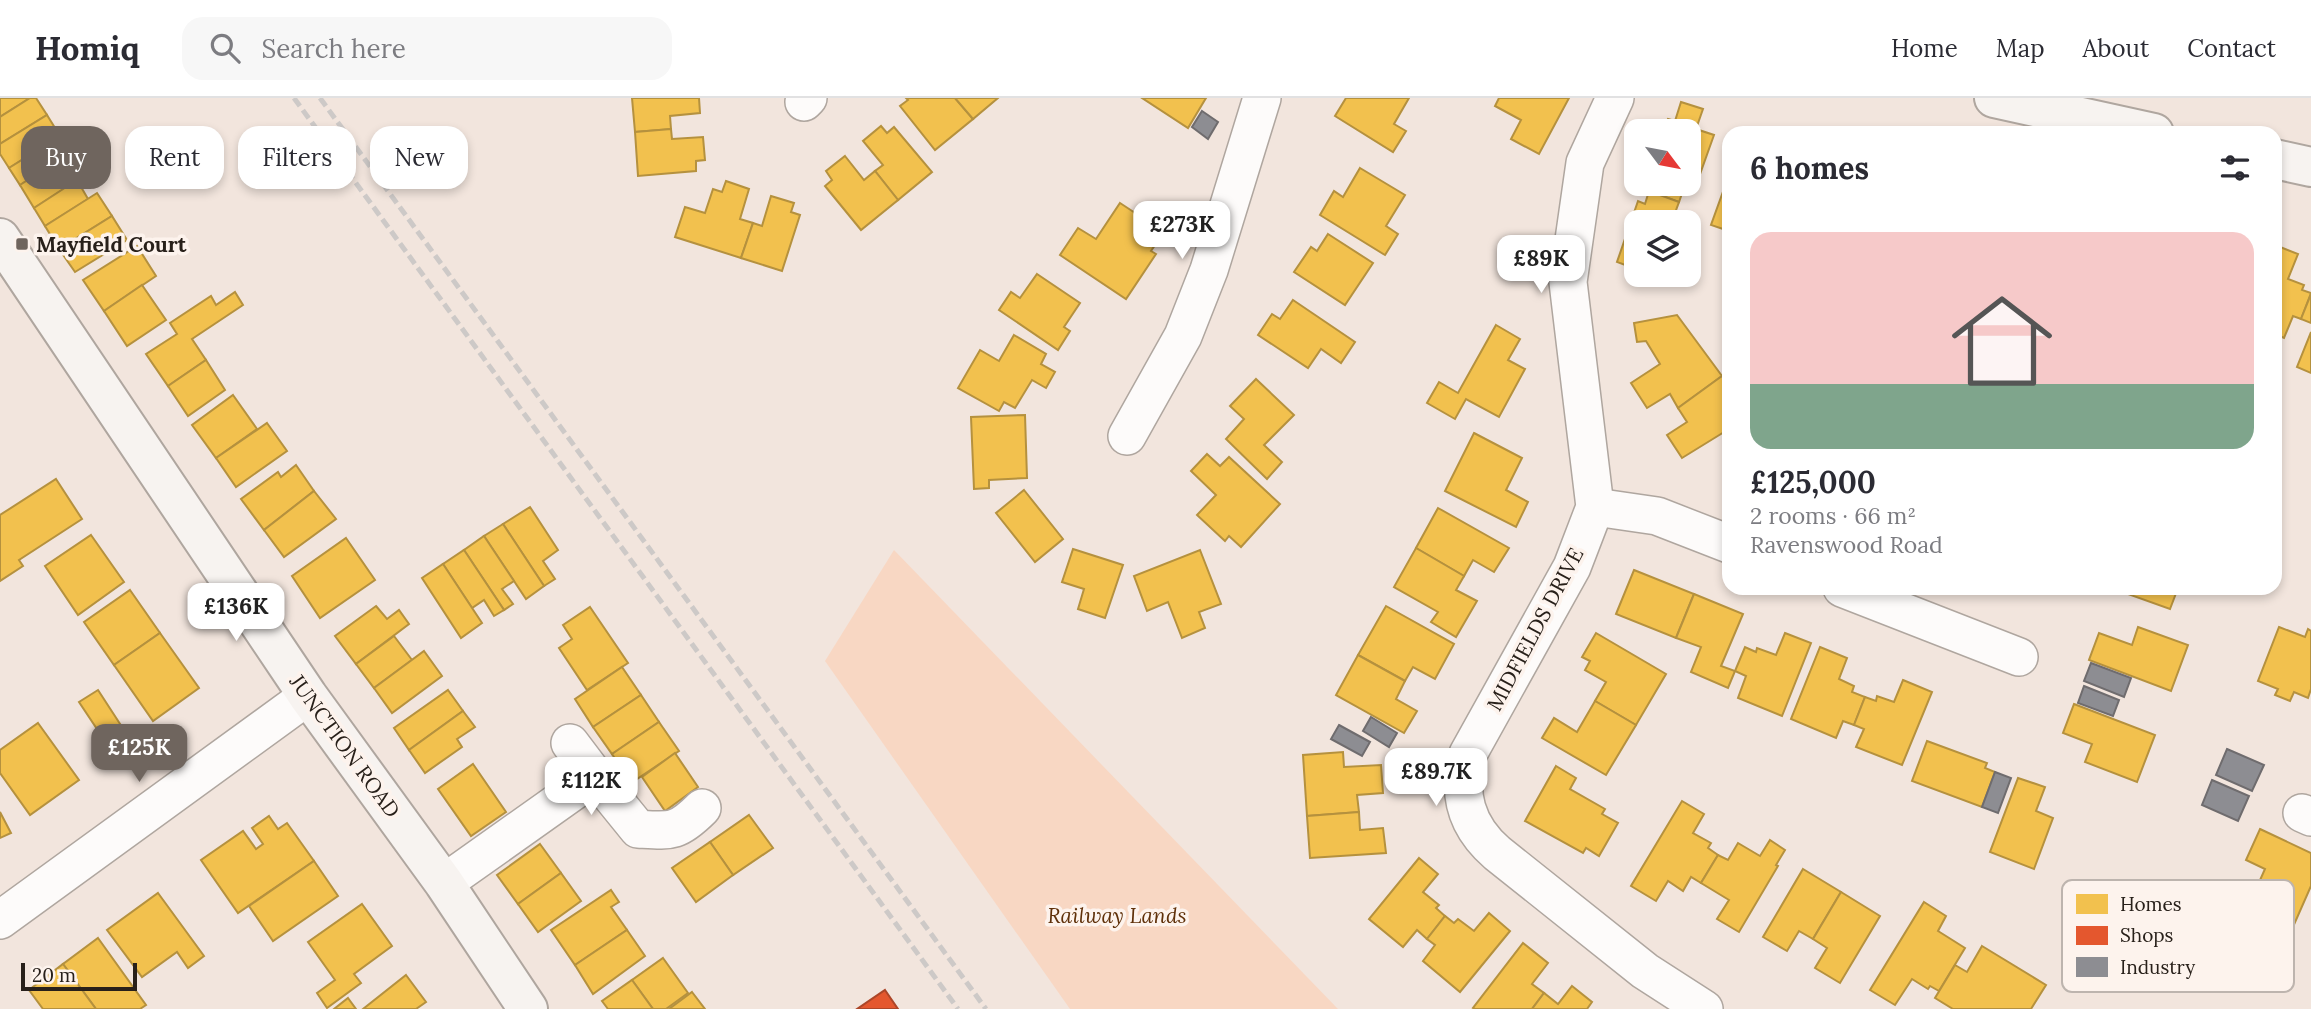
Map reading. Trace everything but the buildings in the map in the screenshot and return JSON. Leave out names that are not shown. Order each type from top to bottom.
[{"type":"street","points":[[1127,436],[1183,336],[1205,281],[1262,98]]},
{"type":"street","name":"MIDFIELDS DRIVE","points":[[1615,98],[1585,163],[1568,282],[1595,507],[1572,567],[1468,754],[1462,783],[1472,824],[1486,844],[1645,971],[1704,1009]]},
{"type":"street","points":[[1994,98],[2091,108],[2136,126]]},
{"type":"street","points":[[2282,161],[2311,167]]},
{"type":"street","name":"JUNCTION ROAD","points":[[0,238],[308,696],[444,883],[528,1009]]},
{"type":"street","points":[[1595,507],[1657,516],[1722,541]]},
{"type":"street","points":[[1860,595],[2019,657]]},
{"type":"street","points":[[0,920],[308,696]]},
{"type":"street","points":[[570,743],[638,829],[671,831],[689,821],[702,808]]},
{"type":"street","points":[[444,883],[595,776]]},
{"type":"green space","name":"Railway Lands","points":[[894,550],[1338,1009],[1070,1009],[825,661]]},
{"type":"railway","points":[[294,98],[958,1009]]},
{"type":"railway","points":[[320,98],[986,1009]]},
{"type":"place","name":"Mayfield Court","points":[[22,244]]}]
